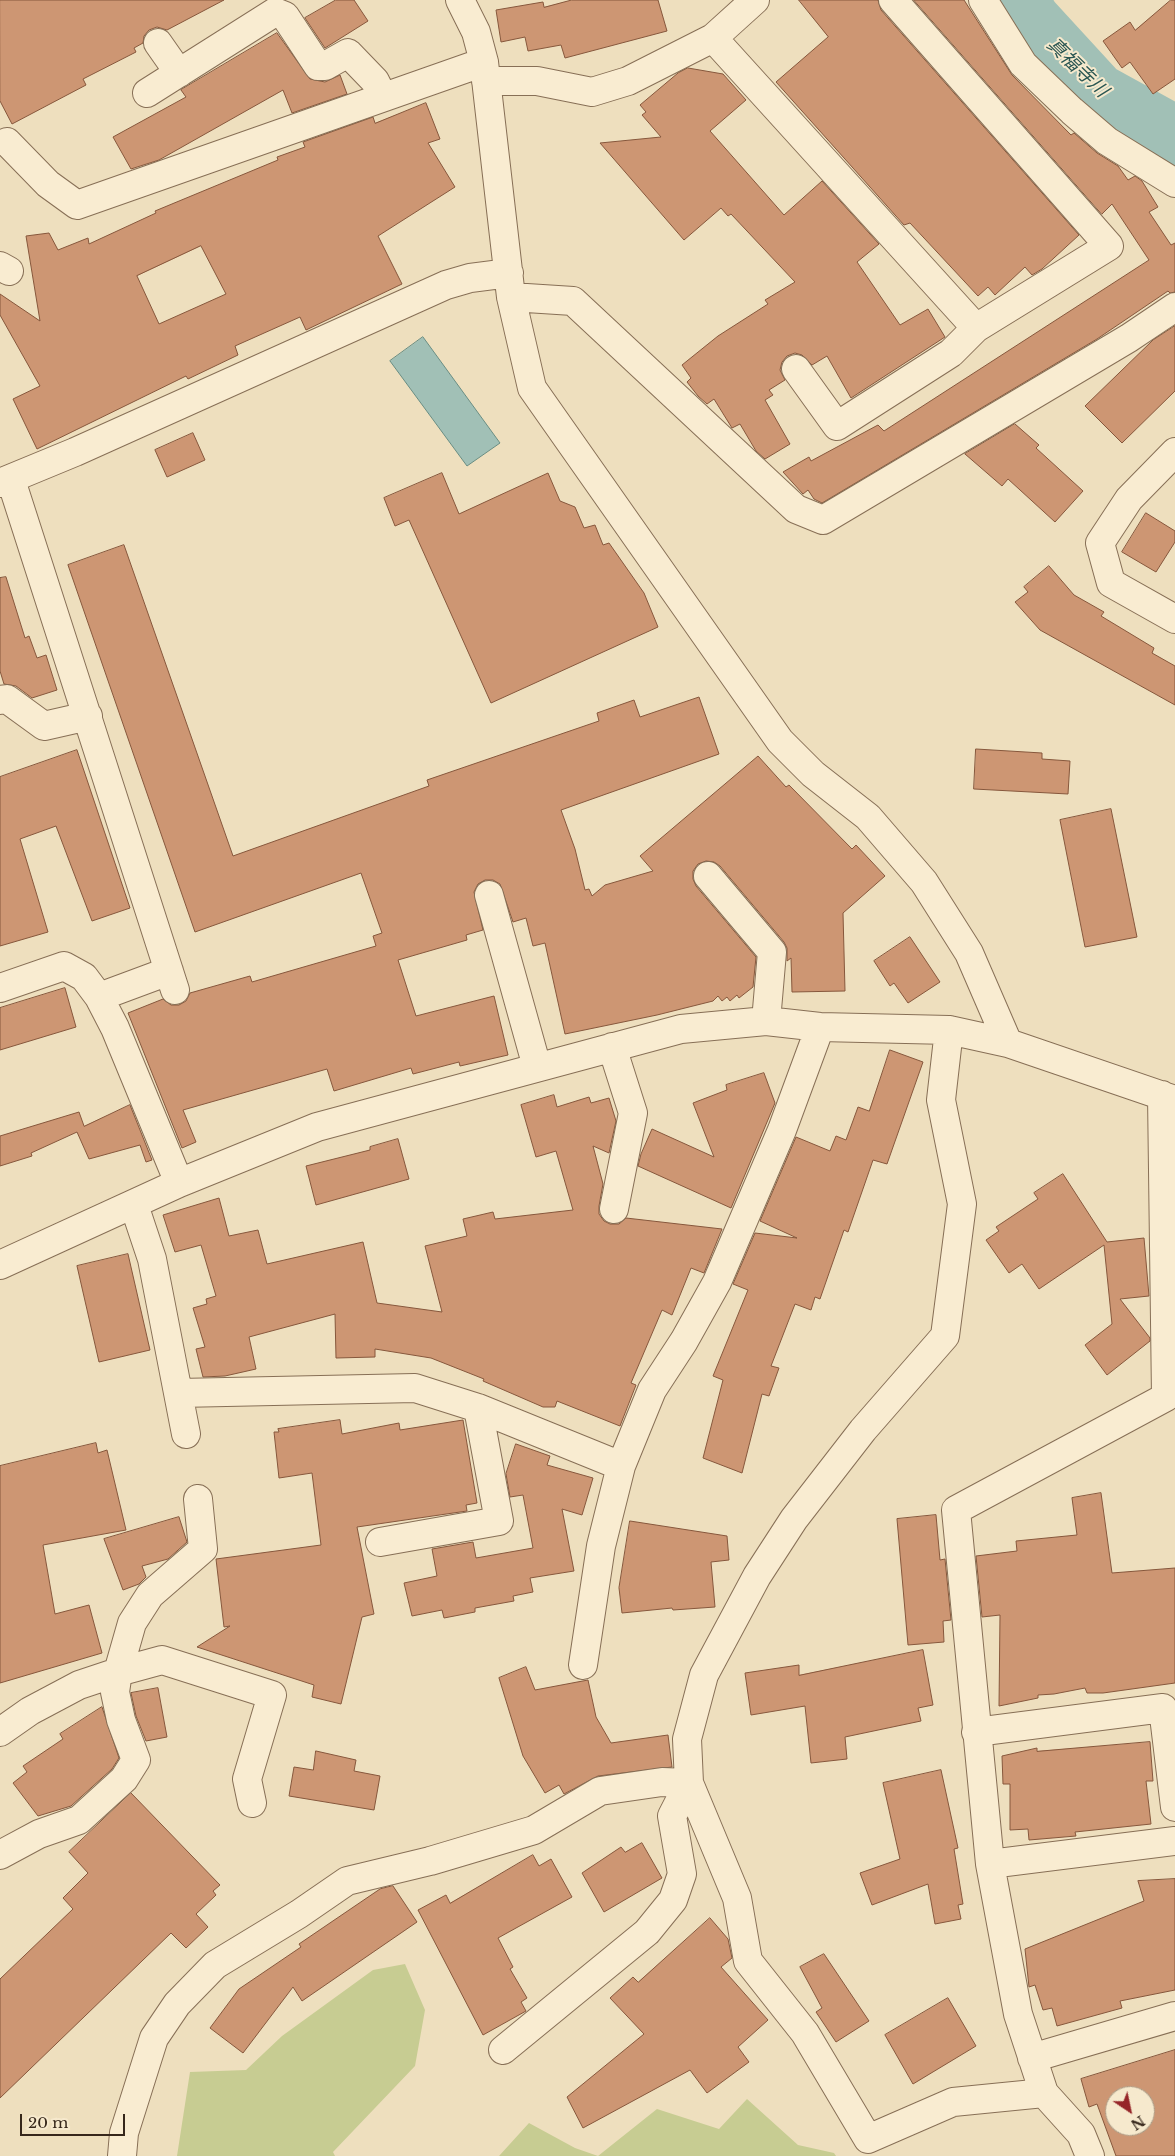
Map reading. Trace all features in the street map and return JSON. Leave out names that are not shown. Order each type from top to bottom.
[{"type":"street","points":[[7,142],[48,184],[78,205],[383,97],[485,71],[592,92],[628,81],[713,38],[755,0]]},
{"type":"street","points":[[796,369],[836,426],[952,353],[976,328],[1109,246],[893,0]]},
{"type":"street","points":[[983,0],[1023,64],[1072,111],[1107,142],[1175,183]]},
{"type":"street","points":[[463,1],[476,32],[485,71],[510,285],[532,388],[780,741],[813,774],[868,817],[924,882],[969,953],[1008,1043]]},
{"type":"street","points":[[147,93],[275,12],[285,16],[318,66],[325,66],[348,53],[374,81],[383,97]]},
{"type":"street","points":[[713,38],[976,328]]},
{"type":"street","points":[[158,43],[179,73]]},
{"type":"street","points":[[99,997],[172,980],[88,716],[6,482],[446,286],[470,278],[510,285],[573,301],[796,509],[823,520],[1129,338],[1175,307]]},
{"type":"street","points":[[1175,452],[1130,499],[1100,543],[1111,583],[1175,619]]},
{"type":"street","points":[[0,700],[7,699],[44,726],[88,716]]},
{"type":"street","points":[[708,876],[772,952],[766,1021]]},
{"type":"street","points":[[489,895],[536,1067]]},
{"type":"street","points":[[0,988],[64,966],[84,977],[99,997],[115,1028],[179,1183]]},
{"type":"street","points":[[0,1265],[179,1183],[317,1127],[536,1067],[681,1030],[766,1021],[820,1027],[949,1030],[1008,1043],[1169,1097],[1166,1397],[956,1510],[990,1864],[1018,2014],[1044,2093],[1081,2134],[1090,2156]]},
{"type":"street","points":[[583,1665],[601,1546],[621,1466],[652,1390],[684,1342],[717,1282],[782,1130],[820,1027]]},
{"type":"street","points":[[949,1030],[941,1100],[962,1204],[945,1336],[863,1430],[794,1519],[757,1576],[704,1675],[687,1739],[689,1782],[737,1898],[742,1914],[748,1962],[805,2033],[868,2139],[953,2102],[1044,2093]]},
{"type":"street","points":[[612,1047],[633,1113],[614,1208]]},
{"type":"street","points":[[134,1205],[152,1259],[186,1434]]},
{"type":"street","points":[[179,1393],[415,1388],[478,1408],[621,1466]]},
{"type":"street","points":[[380,1542],[499,1521],[478,1408]]},
{"type":"street","points":[[0,1855],[40,1834],[79,1820],[124,1779],[136,1760],[121,1720],[115,1692],[118,1672],[132,1623],[150,1595],[203,1549],[198,1499]]},
{"type":"street","points":[[0,1732],[30,1711],[79,1685],[162,1660],[272,1695],[247,1779],[252,1803]]},
{"type":"street","points":[[976,1732],[1163,1708],[1175,1807]]},
{"type":"street","points":[[122,2156],[124,2133],[154,2038],[177,2004],[215,1965],[299,1914],[347,1881],[430,1861],[534,1830],[600,1791],[662,1782],[689,1782]]},
{"type":"street","points":[[503,2050],[647,1932],[673,1900],[682,1874],[672,1816],[689,1782]]},
{"type":"street","points":[[990,1864],[1175,1840]]},
{"type":"street","points":[[1032,2058],[1175,2016]]},
{"type":"green space","points":[[405,1964],[425,2010],[415,2066],[333,2152],[335,2156],[177,2156],[190,2072],[246,2070],[282,2036],[373,1970]]},
{"type":"green space","points":[[747,2099],[798,2145],[834,2153],[836,2156],[598,2156],[657,2109],[719,2129]]},
{"type":"green space","points":[[529,2123],[575,2148],[598,2156],[499,2156]]},
{"type":"water","points":[[423,337],[500,443],[467,466],[390,361]]},
{"type":"building","points":[[0,0],[224,0],[167,30],[157,27],[149,30],[144,36],[143,43],[134,48],[136,52],[83,79],[86,85],[12,124],[0,101]]},
{"type":"building","points":[[336,0],[354,0],[368,21],[325,48],[305,18]]},
{"type":"building","points":[[572,0],[658,0],[667,31],[565,58],[561,45],[528,51],[525,37],[501,42],[496,10],[543,2],[544,7]]},
{"type":"building","points":[[799,0],[878,0],[881,10],[1079,235],[1042,269],[1032,275],[1025,267],[995,295],[988,287],[978,296],[910,223],[904,225],[776,82],[828,37]]},
{"type":"building","points":[[914,0],[964,0],[1012,75],[1071,135],[1074,133],[1097,153],[1118,166],[1128,180],[1135,176],[1142,181],[1158,207],[1149,212],[1171,245],[1175,243],[1175,292],[1170,293],[1168,291],[1097,339],[822,503],[814,499],[808,490],[803,494],[783,472],[809,457],[811,461],[878,425],[884,431],[1149,260],[1112,204],[1102,214]]},
{"type":"building","points":[[1171,0],[1175,0],[1175,79],[1153,94],[1130,62],[1122,68],[1103,41],[1130,22],[1135,30]]},
{"type":"building","points":[[277,33],[310,79],[325,82],[340,75],[347,94],[292,113],[283,90],[159,160],[131,169],[113,137],[186,97],[181,90]]},
{"type":"building","points":[[688,68],[723,74],[746,100],[710,131],[784,215],[822,181],[879,244],[857,262],[900,325],[928,309],[945,337],[851,398],[827,356],[812,365],[802,355],[795,353],[787,356],[782,362],[780,370],[785,380],[769,390],[773,395],[765,400],[790,444],[765,459],[756,451],[740,424],[732,428],[714,399],[707,404],[698,396],[687,382],[691,378],[682,365],[718,336],[768,304],[765,300],[795,282],[731,214],[728,216],[721,208],[684,240],[600,143],[661,137],[642,115],[646,112],[640,105],[678,73]]},
{"type":"building","points":[[426,103],[440,139],[428,143],[455,187],[378,236],[402,284],[306,330],[300,317],[235,346],[238,355],[188,379],[186,376],[37,449],[13,399],[40,386],[0,315],[0,294],[40,321],[26,236],[49,233],[58,250],[88,238],[89,244],[156,213],[155,211],[278,160],[277,157],[305,147],[303,142],[373,117],[375,123]],"holes":[[[201,246],[226,294],[159,324],[137,276]]]},
{"type":"building","points":[[1175,326],[1175,391],[1122,443],[1085,406],[1153,340]]},
{"type":"building","points":[[1015,424],[1039,445],[1036,448],[1083,491],[1055,522],[1008,479],[1002,486],[965,454]]},
{"type":"building","points":[[193,433],[205,460],[167,477],[155,450]]},
{"type":"building","points":[[442,473],[459,514],[548,473],[560,501],[575,507],[584,528],[595,525],[603,545],[609,543],[644,593],[658,627],[491,703],[409,520],[395,526],[384,498]]},
{"type":"building","points":[[1146,513],[1175,531],[1175,542],[1156,572],[1122,552]]},
{"type":"building","points":[[124,545],[233,856],[429,786],[427,780],[599,721],[597,713],[634,700],[640,717],[699,697],[719,754],[561,810],[575,849],[585,890],[589,889],[592,896],[605,885],[653,871],[640,856],[758,756],[786,787],[789,785],[852,849],[856,845],[885,876],[843,913],[845,991],[792,992],[791,958],[787,961],[787,948],[784,942],[720,866],[714,862],[706,861],[698,864],[693,871],[693,879],[696,886],[756,957],[753,987],[739,998],[737,995],[730,1001],[727,997],[722,1001],[718,996],[713,1001],[657,1015],[565,1034],[545,943],[533,946],[526,918],[513,922],[500,884],[493,880],[485,880],[478,884],[474,892],[483,930],[466,935],[467,940],[398,960],[416,1016],[494,996],[508,1055],[460,1066],[459,1062],[413,1074],[411,1068],[334,1091],[327,1069],[183,1110],[196,1142],[182,1148],[128,1013],[163,999],[171,1005],[179,1005],[186,1001],[190,993],[250,976],[252,982],[376,946],[373,936],[382,933],[361,873],[195,932],[68,565]]},
{"type":"building","points":[[1049,566],[1074,595],[1104,612],[1101,616],[1154,648],[1152,653],[1175,666],[1175,705],[1040,630],[1015,602],[1028,592],[1024,587]]},
{"type":"building","points":[[6,577],[25,638],[29,636],[37,658],[46,655],[57,690],[32,698],[16,686],[4,684],[0,671],[0,578]]},
{"type":"building","points":[[976,749],[1042,753],[1042,759],[1070,761],[1068,794],[974,789]]},
{"type":"building","points":[[77,750],[130,908],[92,921],[56,826],[20,839],[48,932],[0,946],[0,777]]},
{"type":"building","points":[[1111,809],[1137,937],[1085,947],[1060,820]]},
{"type":"building","points":[[910,937],[940,982],[908,1003],[894,983],[890,986],[874,961]]},
{"type":"building","points":[[65,988],[76,1027],[0,1050],[0,1008]]},
{"type":"building","points":[[890,1050],[923,1062],[887,1164],[873,1160],[848,1232],[844,1230],[820,1299],[815,1297],[811,1310],[795,1304],[771,1366],[779,1368],[769,1396],[762,1394],[742,1473],[703,1458],[723,1380],[713,1376],[748,1290],[733,1284],[755,1233],[797,1238],[760,1221],[796,1137],[830,1151],[836,1136],[846,1140],[858,1107],[869,1111]]},
{"type":"building","points":[[764,1073],[775,1103],[731,1208],[638,1166],[652,1129],[714,1157],[693,1103],[727,1090],[726,1085]]},
{"type":"building","points":[[554,1095],[557,1107],[589,1097],[591,1103],[609,1098],[616,1121],[609,1153],[593,1146],[603,1184],[599,1214],[604,1221],[610,1224],[619,1224],[626,1218],[722,1229],[704,1273],[691,1268],[672,1315],[662,1310],[631,1383],[636,1385],[620,1426],[557,1401],[555,1407],[543,1407],[483,1381],[484,1379],[431,1358],[375,1349],[375,1357],[336,1358],[335,1314],[249,1337],[256,1369],[225,1376],[203,1377],[196,1349],[205,1347],[193,1308],[207,1304],[206,1299],[216,1296],[201,1245],[175,1252],[163,1215],[219,1198],[229,1236],[258,1230],[267,1264],[363,1242],[377,1303],[442,1312],[425,1246],[467,1236],[463,1219],[493,1212],[495,1219],[573,1210],[556,1151],[536,1157],[521,1105]]},
{"type":"building","points":[[130,1105],[152,1160],[146,1162],[140,1145],[89,1159],[77,1132],[31,1153],[32,1156],[0,1166],[0,1136],[79,1112],[84,1126]]},
{"type":"building","points":[[398,1139],[409,1179],[316,1205],[306,1166],[370,1150],[370,1147]]},
{"type":"building","points":[[1063,1174],[1107,1242],[1144,1238],[1149,1296],[1120,1299],[1150,1338],[1150,1341],[1107,1375],[1085,1345],[1112,1324],[1104,1245],[1039,1289],[1022,1264],[1009,1273],[986,1240],[999,1231],[996,1227],[1038,1199],[1034,1193]]},
{"type":"building","points":[[128,1254],[150,1350],[99,1362],[77,1266]]},
{"type":"building","points":[[340,1420],[342,1434],[399,1423],[400,1430],[463,1420],[477,1503],[466,1505],[467,1511],[357,1527],[374,1614],[362,1617],[341,1704],[312,1697],[314,1685],[197,1647],[230,1626],[224,1627],[216,1559],[321,1545],[312,1473],[279,1478],[274,1432],[279,1432],[278,1429]]},
{"type":"building","points":[[96,1443],[98,1453],[107,1450],[126,1530],[43,1545],[55,1614],[89,1605],[102,1653],[0,1683],[0,1466]]},
{"type":"building","points":[[516,1444],[550,1456],[547,1465],[593,1478],[582,1515],[562,1509],[574,1571],[530,1578],[533,1592],[513,1596],[514,1601],[475,1608],[475,1612],[444,1618],[442,1610],[412,1616],[404,1583],[437,1576],[432,1549],[473,1542],[476,1558],[533,1548],[523,1495],[510,1497],[506,1474]]},
{"type":"building","points":[[1101,1493],[1112,1573],[1175,1568],[1175,1683],[1103,1693],[1087,1693],[1085,1688],[1038,1695],[1038,1698],[999,1706],[1000,1615],[982,1617],[976,1556],[1017,1551],[1016,1541],[1077,1535],[1072,1498]]},
{"type":"building","points":[[936,1515],[940,1560],[945,1559],[951,1620],[943,1621],[944,1642],[908,1645],[897,1519]]},
{"type":"building","points":[[179,1517],[187,1542],[168,1559],[142,1566],[146,1577],[139,1584],[123,1590],[104,1539]]},
{"type":"building","points":[[630,1521],[727,1536],[729,1560],[711,1562],[715,1607],[673,1610],[672,1608],[622,1613],[619,1588]]},
{"type":"building","points":[[923,1650],[933,1705],[918,1708],[921,1721],[845,1737],[847,1759],[811,1763],[805,1706],[751,1715],[745,1673],[799,1665],[799,1675]]},
{"type":"building","points":[[526,1667],[535,1690],[588,1680],[596,1717],[611,1743],[668,1735],[672,1767],[598,1776],[564,1794],[559,1785],[545,1793],[523,1756],[499,1678]]},
{"type":"building","points":[[158,1688],[167,1737],[146,1741],[136,1716],[131,1693]]},
{"type":"building","points":[[102,1707],[119,1758],[112,1769],[71,1806],[38,1816],[13,1783],[27,1772],[23,1766],[63,1739],[60,1734]]},
{"type":"building","points":[[1150,1742],[1153,1781],[1146,1781],[1151,1824],[1075,1832],[1076,1836],[1029,1840],[1028,1829],[1010,1830],[1010,1784],[1003,1784],[1002,1756],[1037,1748],[1037,1751]]},
{"type":"building","points":[[316,1751],[356,1760],[354,1771],[380,1776],[374,1810],[289,1796],[294,1767],[313,1770]]},
{"type":"building","points":[[941,1770],[958,1848],[954,1849],[963,1904],[958,1905],[961,1919],[935,1924],[928,1884],[872,1905],[860,1873],[900,1859],[883,1783]]},
{"type":"building","points":[[131,1793],[220,1885],[213,1891],[216,1895],[196,1914],[208,1927],[186,1948],[171,1933],[0,2098],[0,1979],[73,1909],[63,1898],[88,1873],[69,1852]]},
{"type":"building","points":[[642,1843],[662,1878],[604,1912],[582,1873],[621,1847],[625,1852]]},
{"type":"building","points":[[533,1855],[539,1866],[551,1859],[572,1897],[498,1938],[513,1967],[510,1969],[527,1998],[521,2002],[526,2011],[483,2035],[418,1910],[446,1895],[450,1903]]},
{"type":"building","points":[[1175,1879],[1175,1990],[1120,2001],[1122,2008],[1057,2026],[1052,2008],[1043,2010],[1035,1985],[1029,1987],[1025,1949],[1144,1901],[1138,1881]]},
{"type":"building","points":[[393,1886],[417,1922],[302,2001],[293,1987],[243,2053],[210,2028],[239,1989],[301,1947],[299,1944],[380,1889]]},
{"type":"building","points":[[710,1918],[728,1939],[732,1958],[721,1967],[768,2020],[738,2047],[749,2062],[707,2093],[690,2070],[583,2128],[567,2097],[644,2034],[610,1998],[633,1977],[638,1982]]},
{"type":"building","points":[[824,1954],[869,2021],[836,2042],[816,2012],[822,2008],[800,1967]]},
{"type":"building","points":[[948,1998],[976,2046],[913,2084],[885,2035]]},
{"type":"building","points":[[1175,2050],[1175,2156],[1116,2156],[1109,2136],[1155,2136],[1155,2086],[1105,2086],[1105,2126],[1097,2104],[1089,2107],[1081,2079]]},
{"type":"waterway","name":"真福寺川","points":[[1017,0],[1030,21],[1097,94],[1175,137]]}]
